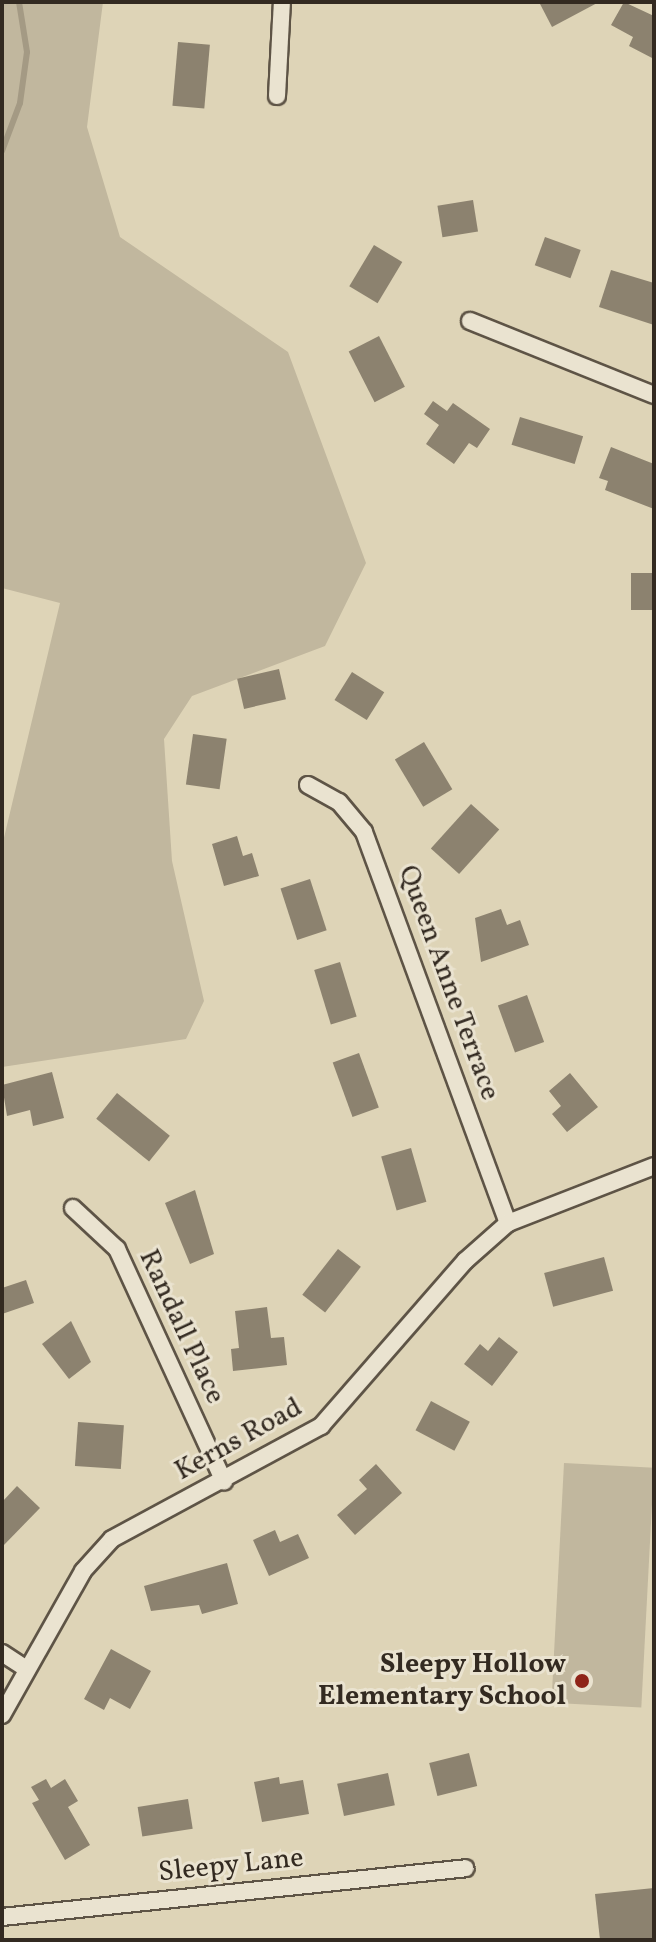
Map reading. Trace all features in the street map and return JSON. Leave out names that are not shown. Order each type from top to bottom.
[{"type":"street","points":[[277,96],[282,2]]},
{"type":"street","points":[[470,321],[654,395]]},
{"type":"street","name":"Queen Anne Terrace","points":[[308,785],[339,802],[364,832],[508,1223]]},
{"type":"street","name":"Kerns Road","points":[[2,1715],[102,1548],[140,1522],[224,1482],[321,1426],[465,1261],[508,1223],[654,1166]]},
{"type":"street","name":"Randall Place","points":[[73,1208],[117,1249],[224,1482]]},
{"type":"street","points":[[2,1653],[27,1669]]},
{"type":"street","name":"Sleepy Lane","points":[[2,1917],[465,1868]]},
{"type":"shaded area","points":[[2,2],[103,2],[87,127],[120,237],[288,352],[366,563],[325,646],[192,696],[164,739],[172,861],[204,1001],[186,1039],[2,1067],[2,846],[60,603],[2,588]]},
{"type":"shaded area","points":[[564,1463],[654,1468],[641,1707],[551,1703]]},
{"type":"building","points":[[539,2],[599,2],[552,27]]},
{"type":"building","points":[[624,2],[654,16],[654,59],[629,46],[633,37],[611,25]]},
{"type":"building","points":[[178,42],[210,45],[204,109],[172,106]]},
{"type":"building","points":[[473,200],[478,232],[442,237],[437,206]]},
{"type":"building","points":[[545,237],[581,250],[570,278],[535,265]]},
{"type":"building","points":[[374,245],[402,262],[378,303],[349,286]]},
{"type":"building","points":[[611,270],[654,283],[654,325],[599,307]]},
{"type":"building","points":[[379,336],[405,387],[375,402],[349,351]]},
{"type":"building","points":[[433,401],[447,411],[453,403],[490,429],[477,448],[469,443],[454,464],[426,444],[439,425],[424,414]]},
{"type":"building","points":[[520,417],[583,436],[575,464],[512,445]]},
{"type":"building","points":[[611,447],[654,464],[654,509],[605,490],[608,481],[599,478]]},
{"type":"building","points":[[631,573],[654,573],[654,610],[631,610]]},
{"type":"building","points":[[279,669],[286,699],[244,709],[237,679]]},
{"type":"building","points":[[352,672],[384,692],[367,720],[335,700]]},
{"type":"building","points":[[193,734],[227,739],[220,789],[186,785]]},
{"type":"building","points":[[424,742],[452,789],[423,807],[395,760]]},
{"type":"building","points":[[471,804],[499,829],[459,874],[431,849]]},
{"type":"building","points":[[237,836],[243,856],[252,853],[259,876],[224,886],[212,844]]},
{"type":"building","points":[[310,879],[327,930],[297,940],[281,889]]},
{"type":"building","points":[[501,909],[507,925],[520,920],[529,945],[481,962],[475,918]]},
{"type":"building","points":[[340,962],[357,1017],[331,1024],[314,970]]},
{"type":"building","points":[[527,995],[544,1042],[515,1053],[498,1006]]},
{"type":"building","points":[[359,1053],[379,1108],[353,1117],[333,1063]]},
{"type":"building","points":[[52,1072],[64,1118],[33,1126],[30,1110],[7,1116],[2,1085]]},
{"type":"building","points":[[570,1073],[598,1107],[567,1132],[552,1114],[561,1106],[549,1091]]},
{"type":"building","points":[[117,1093],[170,1136],[149,1161],[96,1119]]},
{"type":"building","points":[[411,1148],[426,1202],[397,1210],[381,1157]]},
{"type":"building","points":[[195,1190],[214,1254],[190,1264],[165,1203]]},
{"type":"building","points":[[338,1249],[361,1267],[325,1313],[302,1295]]},
{"type":"building","points":[[604,1257],[613,1291],[553,1307],[544,1273]]},
{"type":"building","points":[[26,1280],[34,1303],[2,1314],[2,1288]]},
{"type":"building","points":[[267,1307],[271,1338],[284,1337],[287,1365],[233,1371],[231,1349],[239,1348],[235,1311]]},
{"type":"building","points":[[71,1321],[91,1362],[69,1379],[42,1344]]},
{"type":"building","points":[[499,1337],[518,1352],[492,1386],[464,1364],[480,1344],[488,1351]]},
{"type":"building","points":[[431,1401],[470,1422],[454,1451],[416,1430]]},
{"type":"building","points":[[78,1422],[124,1425],[121,1469],[75,1466]]},
{"type":"building","points":[[376,1464],[402,1493],[355,1535],[337,1515],[367,1489],[359,1480]]},
{"type":"building","points":[[17,1486],[40,1508],[2,1547],[2,1502]]},
{"type":"building","points":[[275,1530],[280,1542],[298,1534],[309,1558],[269,1576],[253,1540]]},
{"type":"building","points":[[227,1563],[238,1604],[202,1614],[199,1605],[151,1611],[144,1586]]},
{"type":"building","points":[[111,1649],[151,1671],[130,1709],[110,1698],[104,1710],[84,1699]]},
{"type":"building","points":[[469,1753],[477,1786],[437,1796],[429,1763]]},
{"type":"building","points":[[388,1773],[395,1805],[344,1816],[337,1784]]},
{"type":"building","points":[[279,1777],[280,1784],[303,1780],[309,1814],[262,1822],[254,1782]]},
{"type":"building","points":[[46,1779],[51,1788],[65,1779],[78,1801],[68,1807],[90,1845],[65,1860],[32,1803],[39,1800],[31,1787]]},
{"type":"building","points":[[188,1799],[193,1829],[142,1837],[138,1807]]},
{"type":"building","points":[[654,1888],[654,1940],[600,1940],[595,1894]]},
{"type":"waterway","points":[[2,151],[20,103],[27,52],[19,2]]},
{"type":"place","name":"Sleepy Hollow Elementary School","points":[[582,1681]]}]
